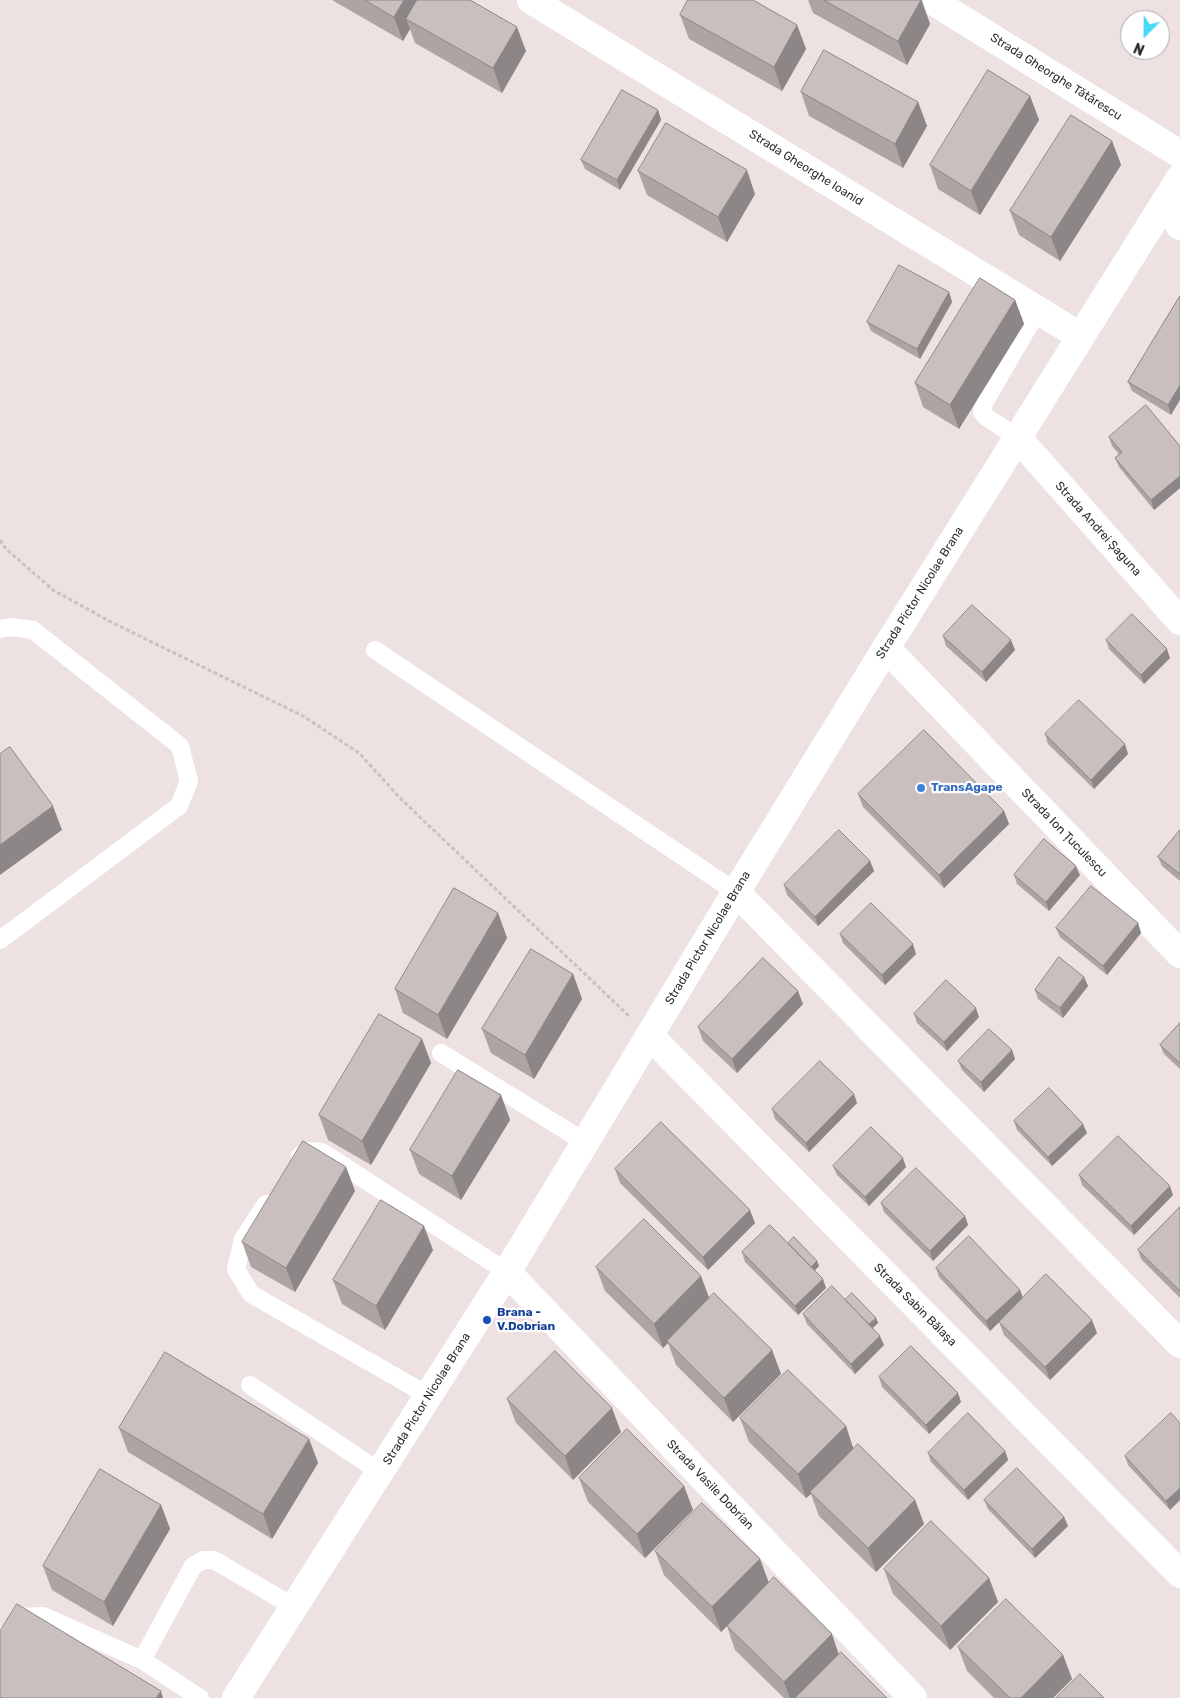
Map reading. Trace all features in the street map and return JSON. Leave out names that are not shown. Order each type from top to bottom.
[{"type":"street","name":"Strada Gheorghe Ioanid","points":[[531,0],[1080,336]]},
{"type":"street","name":"Strada Gheorghe Tătărescu","points":[[932,0],[1180,154]]},
{"type":"street","name":"Strada Pictor Nicolae Brana","points":[[236,1698],[507,1272],[736,892],[886,648],[1180,178]]},
{"type":"street","points":[[1164,204],[1180,226]]},
{"type":"street","name":"Strada Andrei Șaguna","points":[[1017,437],[1180,621]]},
{"type":"street","name":"Strada Ion Țuculescu","points":[[886,648],[1180,954]]},
{"type":"street","points":[[736,892],[1180,1344]]},
{"type":"street","name":"Strada Sabin Bălașa","points":[[650,1036],[1180,1574]]},
{"type":"street","name":"Strada Vasile Dobrian","points":[[507,1272],[913,1698]]},
{"type":"lane","points":[[1017,437],[986,417],[982,412],[984,403],[1038,310]]},
{"type":"lane","points":[[0,629],[11,627],[33,630],[180,746],[189,781],[179,806],[0,940]]},
{"type":"lane","points":[[375,650],[736,892]]},
{"type":"lane","points":[[441,1053],[585,1142]]},
{"type":"lane","points":[[291,1166],[296,1158],[307,1151],[322,1152],[507,1272]]},
{"type":"lane","points":[[275,1190],[243,1239],[236,1269],[251,1294],[428,1396]]},
{"type":"lane","points":[[250,1385],[380,1472]]},
{"type":"lane","points":[[142,1660],[193,1566],[203,1560],[214,1560],[294,1607]]},
{"type":"lane","points":[[0,1641],[22,1617],[43,1616],[142,1660],[200,1698]]},
{"type":"path","points":[[0,540],[6,549],[53,590],[111,622],[303,716],[359,753],[402,800],[650,1036]]},
{"type":"building","points":[[365,0],[404,0],[394,17]]},
{"type":"building","points":[[417,0],[470,0],[517,27],[493,68],[406,19]]},
{"type":"building","points":[[688,0],[753,0],[797,25],[774,67],[680,15]]},
{"type":"building","points":[[824,0],[921,0],[898,41]]},
{"type":"building","points":[[824,50],[918,102],[895,144],[801,92]]},
{"type":"building","points":[[988,70],[1030,96],[971,191],[930,165]]},
{"type":"building","points":[[622,90],[658,110],[617,180],[581,160]]},
{"type":"building","points":[[1071,115],[1112,141],[1051,237],[1010,211]]},
{"type":"building","points":[[666,123],[747,170],[718,217],[638,171]]},
{"type":"building","points":[[899,265],[949,292],[917,349],[867,322]]},
{"type":"building","points":[[980,278],[1015,300],[950,405],[915,383]]},
{"type":"building","points":[[1180,296],[1180,385],[1168,405],[1128,382]]},
{"type":"building","points":[[1146,405],[1180,446],[1180,476],[1151,500],[1115,458],[1122,452],[1109,437]]},
{"type":"building","points":[[972,605],[1011,640],[982,672],[943,636]]},
{"type":"building","points":[[1132,614],[1167,649],[1141,675],[1106,640]]},
{"type":"building","points":[[1079,700],[1125,744],[1091,780],[1045,734]]},
{"type":"building","points":[[924,730],[1004,811],[939,875],[858,794]]},
{"type":"building","points":[[10,747],[53,806],[0,845],[0,754]]},
{"type":"building","points":[[839,830],[870,861],[815,917],[784,885]]},
{"type":"building","points":[[1180,830],[1180,874],[1158,857]]},
{"type":"building","points":[[1044,839],[1076,866],[1046,902],[1014,875]]},
{"type":"building","points":[[1091,886],[1138,923],[1103,966],[1056,928]]},
{"type":"building","points":[[454,888],[498,913],[438,1015],[395,989]]},
{"type":"building","points":[[871,903],[913,944],[882,975],[840,934]]},
{"type":"building","points":[[531,949],[573,974],[525,1055],[482,1029]]},
{"type":"building","points":[[1059,957],[1084,977],[1060,1008],[1035,990]]},
{"type":"building","points":[[763,958],[798,991],[732,1059],[698,1027]]},
{"type":"building","points":[[946,980],[976,1008],[944,1042],[914,1014]]},
{"type":"building","points":[[379,1014],[422,1039],[362,1141],[319,1115]]},
{"type":"building","points":[[1180,1023],[1180,1063],[1160,1045]]},
{"type":"building","points":[[989,1029],[1012,1050],[981,1082],[958,1061]]},
{"type":"building","points":[[820,1061],[854,1094],[806,1143],[772,1109]]},
{"type":"building","points":[[458,1070],[501,1095],[452,1176],[410,1150]]},
{"type":"building","points":[[1049,1088],[1083,1124],[1048,1157],[1014,1121]]},
{"type":"building","points":[[661,1122],[750,1210],[703,1257],[615,1169]]},
{"type":"building","points":[[871,1127],[903,1158],[865,1197],[833,1166]]},
{"type":"building","points":[[1118,1136],[1170,1186],[1131,1226],[1079,1175]]},
{"type":"building","points":[[303,1141],[346,1167],[286,1268],[242,1242]]},
{"type":"building","points":[[916,1168],[965,1216],[930,1251],[881,1203]]},
{"type":"building","points":[[381,1200],[424,1226],[376,1306],[333,1280]]},
{"type":"building","points":[[1180,1207],[1180,1291],[1138,1250]]},
{"type":"building","points":[[644,1219],[701,1276],[654,1324],[596,1267]]},
{"type":"building","points":[[770,1225],[823,1279],[795,1306],[742,1252]]},
{"type":"building","points":[[969,1236],[1020,1290],[986,1321],[936,1268]]},
{"type":"building","points":[[794,1237],[817,1261],[811,1267],[788,1243]]},
{"type":"building","points":[[1046,1274],[1092,1320],[1045,1367],[999,1322]]},
{"type":"building","points":[[832,1286],[880,1336],[851,1364],[803,1314]]},
{"type":"building","points":[[714,1293],[772,1350],[724,1398],[667,1341]]},
{"type":"building","points":[[852,1293],[876,1318],[869,1324],[845,1300]]},
{"type":"building","points":[[911,1346],[958,1393],[926,1425],[879,1377]]},
{"type":"building","points":[[555,1351],[612,1408],[565,1456],[507,1399]]},
{"type":"building","points":[[165,1352],[309,1439],[263,1514],[119,1428]]},
{"type":"building","points":[[788,1370],[846,1426],[798,1474],[740,1418]]},
{"type":"building","points":[[968,1413],[1005,1451],[964,1490],[928,1453]]},
{"type":"building","points":[[1171,1413],[1180,1423],[1180,1488],[1166,1501],[1125,1456]]},
{"type":"building","points":[[627,1429],[684,1486],[637,1534],[579,1478]]},
{"type":"building","points":[[858,1444],[915,1500],[868,1548],[810,1492]]},
{"type":"building","points":[[1017,1468],[1064,1517],[1032,1549],[984,1500]]},
{"type":"building","points":[[100,1469],[161,1505],[104,1602],[43,1566]]},
{"type":"building","points":[[702,1503],[760,1559],[712,1607],[655,1551]]},
{"type":"building","points":[[931,1521],[989,1578],[941,1626],[884,1569]]},
{"type":"building","points":[[774,1577],[832,1634],[784,1682],[727,1626]]},
{"type":"building","points":[[1006,1599],[1063,1655],[1021,1698],[1010,1698],[958,1647]]},
{"type":"building","points":[[17,1604],[161,1691],[156,1698],[0,1697],[0,1631]]},
{"type":"building","points":[[841,1652],[887,1698],[795,1698]]},
{"type":"building","points":[[1080,1674],[1104,1698],[1056,1698]]},
{"type":"place","name":"TransAgape","points":[[921,788]]},
{"type":"place","name":"Brana - V.Dobrian","points":[[487,1320]]}]
